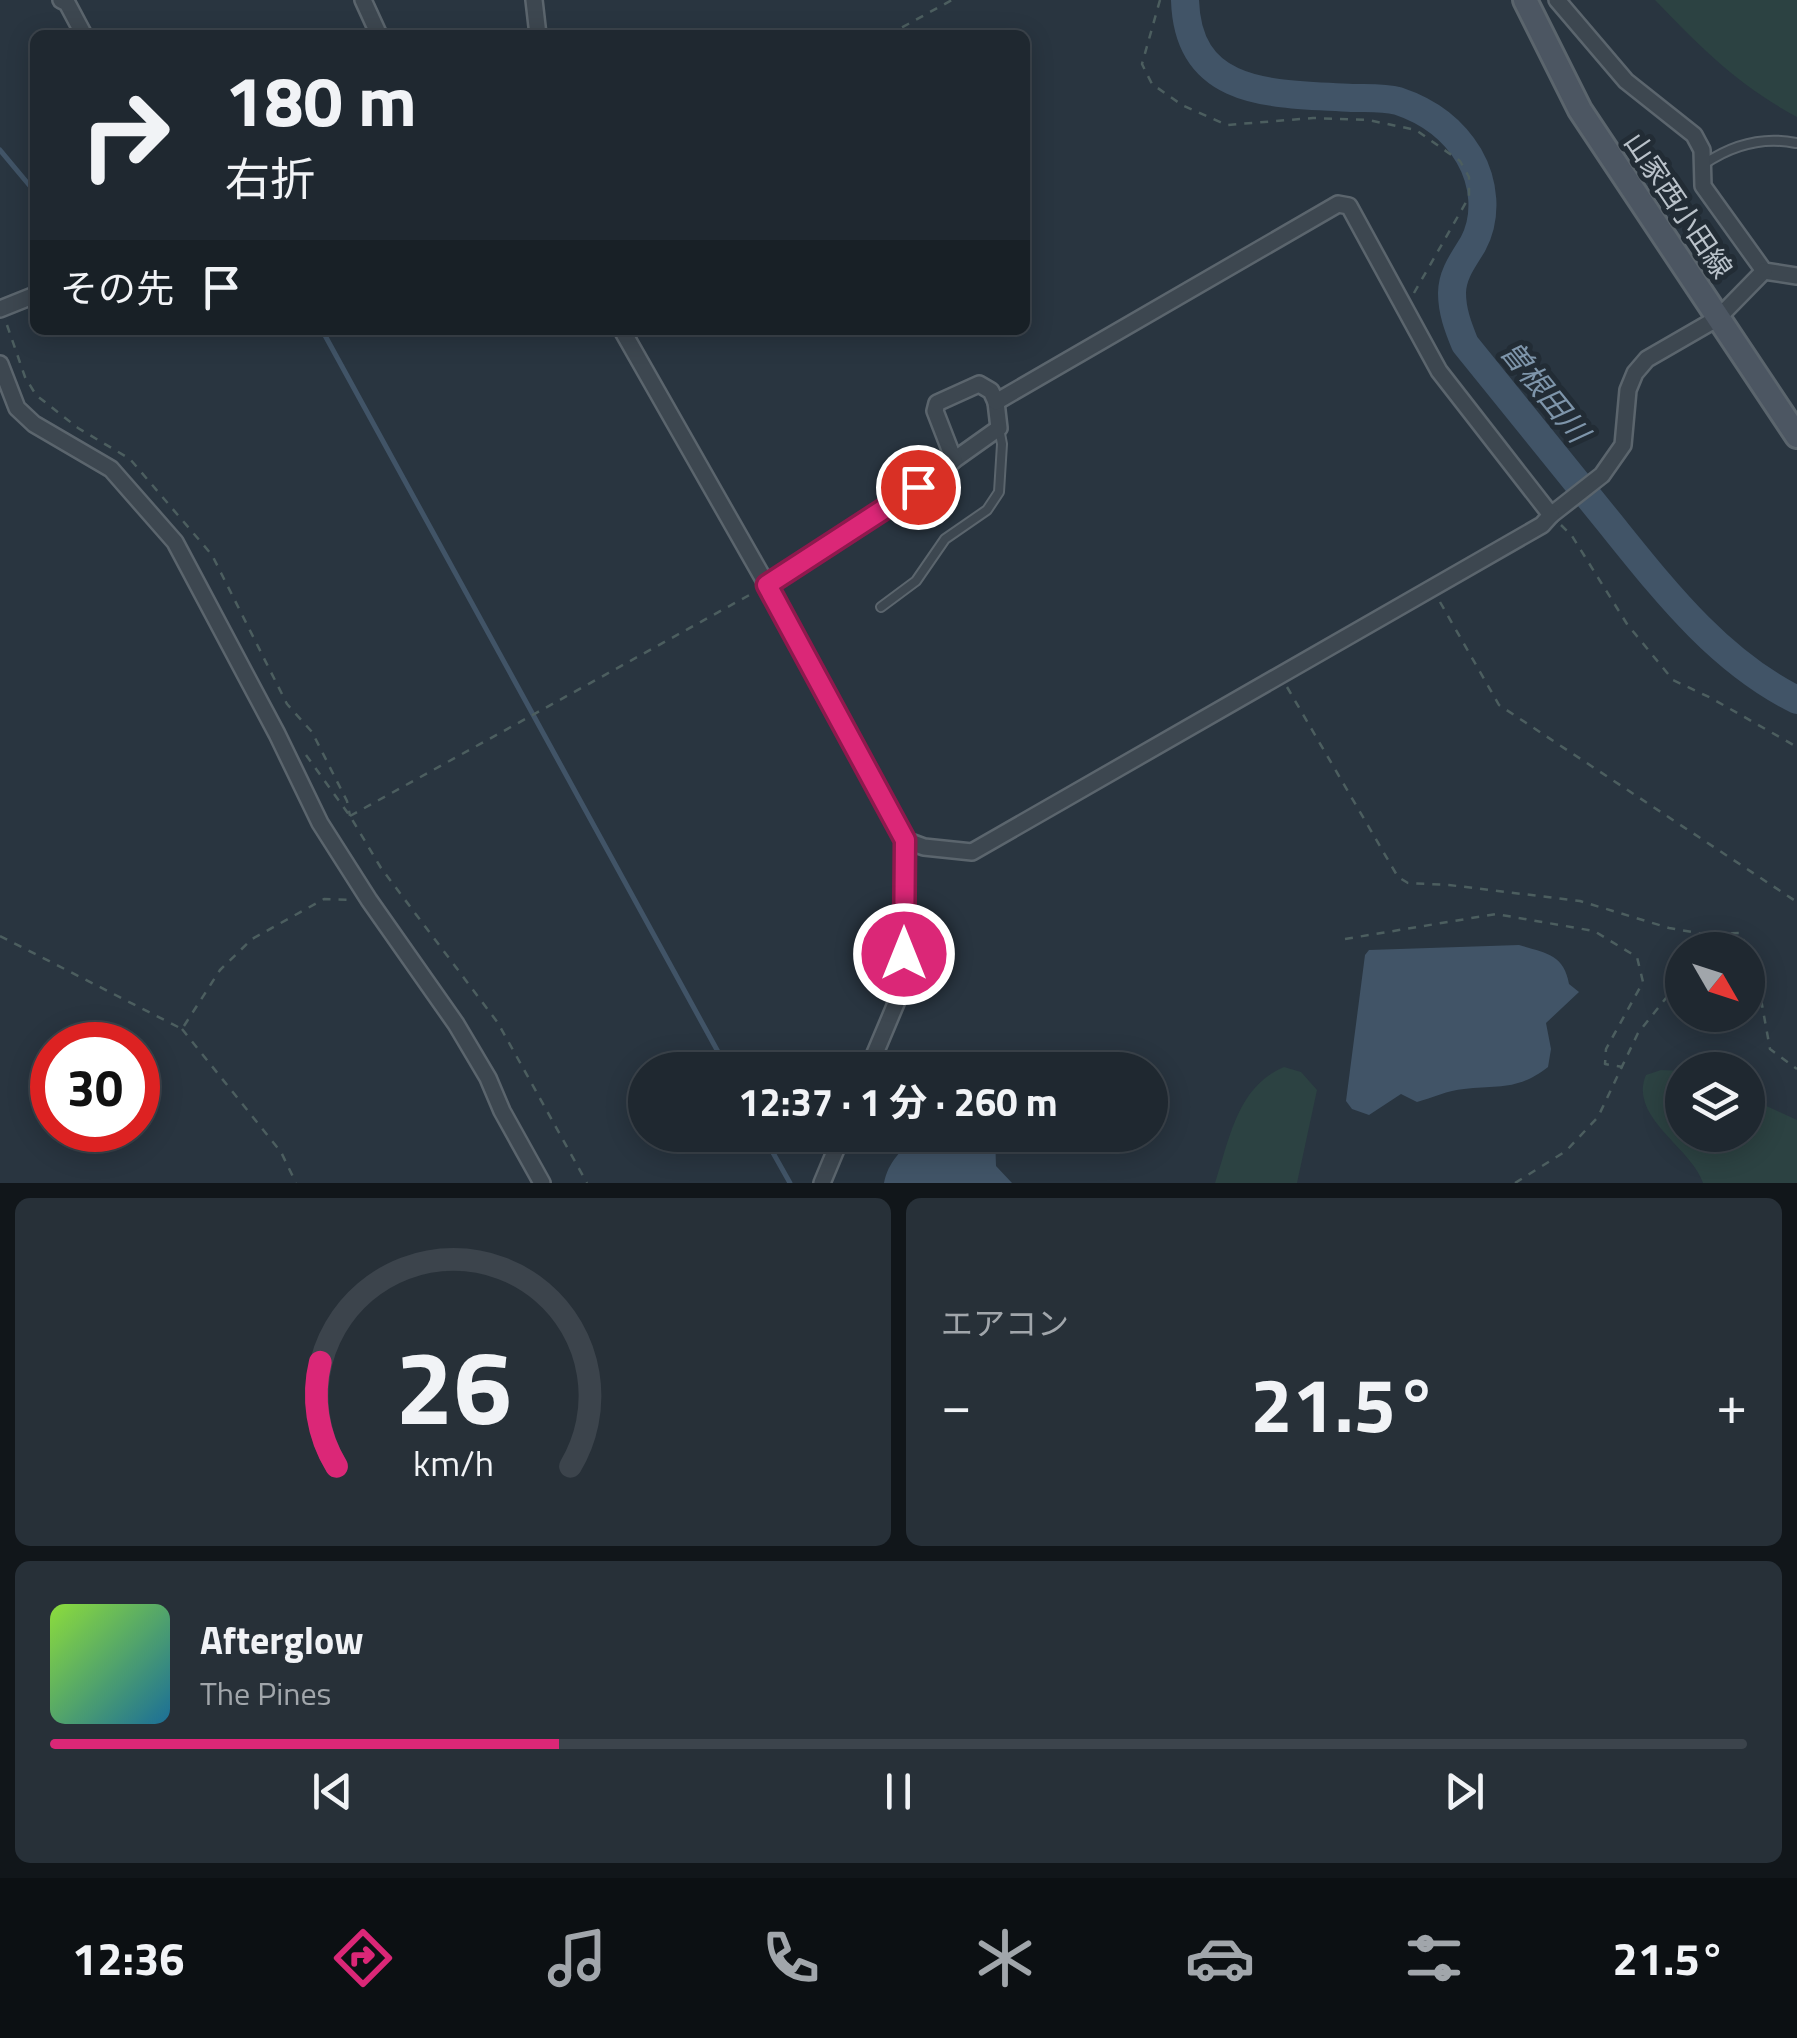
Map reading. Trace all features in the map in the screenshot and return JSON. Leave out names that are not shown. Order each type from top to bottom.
[{"type":"main road","name":"山家西小田線","points":[[1525,0],[1580,110],[1797,436]]},
{"type":"street","points":[[61,0],[68,3],[82,30]]},
{"type":"street","points":[[363,0],[377,30]]},
{"type":"street","points":[[534,0],[537,30]]},
{"type":"street","points":[[1557,0],[1626,81],[1694,135],[1702,150],[1702,186],[1764,271],[1797,276]]},
{"type":"street","points":[[996,402],[1338,204],[1349,206],[1439,371],[1555,511]]},
{"type":"street","points":[[905,840],[924,847],[972,852],[1542,525],[1602,475],[1623,445],[1628,390],[1635,373],[1648,359],[1718,318],[1764,271]]},
{"type":"street","points":[[0,308],[30,297]]},
{"type":"street","points":[[625,335],[767,585],[905,840],[904,982],[875,1052]]},
{"type":"street","points":[[0,364],[16,408],[34,424],[111,469],[175,542],[320,823],[368,900],[456,1024],[542,1183]]},
{"type":"street","points":[[767,585],[947,468],[1000,428],[996,402],[990,390],[979,384],[937,403],[935,411],[954,460]]},
{"type":"street","points":[[822,1183],[835,1152]]},
{"type":"lane","points":[[1704,164],[1728,147],[1777,140],[1796,144]]},
{"type":"lane","points":[[881,606],[916,581],[945,539],[988,510],[999,492],[1000,428]]},
{"type":"path","points":[[897,30],[952,0]]},
{"type":"path","points":[[1160,0],[1142,64],[1152,84],[1182,105],[1227,125],[1313,118],[1368,120],[1416,130],[1460,161],[1469,177],[1469,197],[1419,280],[1406,312]]},
{"type":"path","points":[[1555,511],[1627,624],[1672,680],[1797,747]]},
{"type":"path","points":[[350,816],[767,585]]},
{"type":"path","points":[[1431,588],[1499,705],[1797,902]]},
{"type":"path","points":[[1280,674],[1398,877],[1408,883],[1448,884],[1580,901],[1669,928],[1702,932]]},
{"type":"path","points":[[302,750],[350,816],[380,868],[503,1032],[587,1183]]},
{"type":"path","points":[[182,1030],[220,970],[252,939],[324,899],[368,900]]},
{"type":"path","points":[[1345,939],[1496,914],[1594,931],[1637,957],[1643,982],[1606,1048],[1605,1064],[1622,1067]]},
{"type":"path","points":[[0,936],[182,1030],[280,1152],[296,1183]]},
{"type":"path","points":[[1515,1183],[1566,1151],[1598,1117],[1638,1033],[1665,999]]},
{"type":"path","points":[[1765,1008],[1770,1049],[1797,1069]]},
{"type":"green space","points":[[1655,0],[1797,0],[1797,117],[1721,64]]},
{"type":"green space","points":[[1284,1067],[1301,1072],[1317,1090],[1297,1183],[1215,1183],[1245,1101],[1268,1076]]},
{"type":"green space","points":[[1665,1070],[1665,1133],[1646,1105],[1646,1075]]},
{"type":"green space","points":[[1765,1105],[1797,1120],[1797,1183],[1703,1183],[1682,1152],[1765,1152]]},
{"type":"water","points":[[1519,945],[1558,961],[1569,984],[1579,992],[1546,1023],[1551,1049],[1548,1067],[1508,1086],[1458,1090],[1417,1102],[1401,1094],[1369,1115],[1352,1109],[1346,1101],[1365,955],[1369,950]]},
{"type":"water","points":[[900,1152],[996,1152],[996,1166],[1012,1183],[884,1183]]},
{"type":"waterway","name":"曽根田川","points":[[1185,0],[1190,33],[1202,57],[1220,74],[1267,91],[1398,101],[1420,110],[1455,137],[1474,166],[1482,199],[1478,233],[1453,286],[1454,313],[1465,344],[1689,616],[1739,663],[1797,700]]},
{"type":"waterway","points":[[0,150],[30,186]]},
{"type":"waterway","points":[[325,335],[718,1052]]},
{"type":"waterway","points":[[773,1152],[790,1183]]},
{"type":"route","points":[[904,954],[905,840],[767,585],[918,487]]}]
